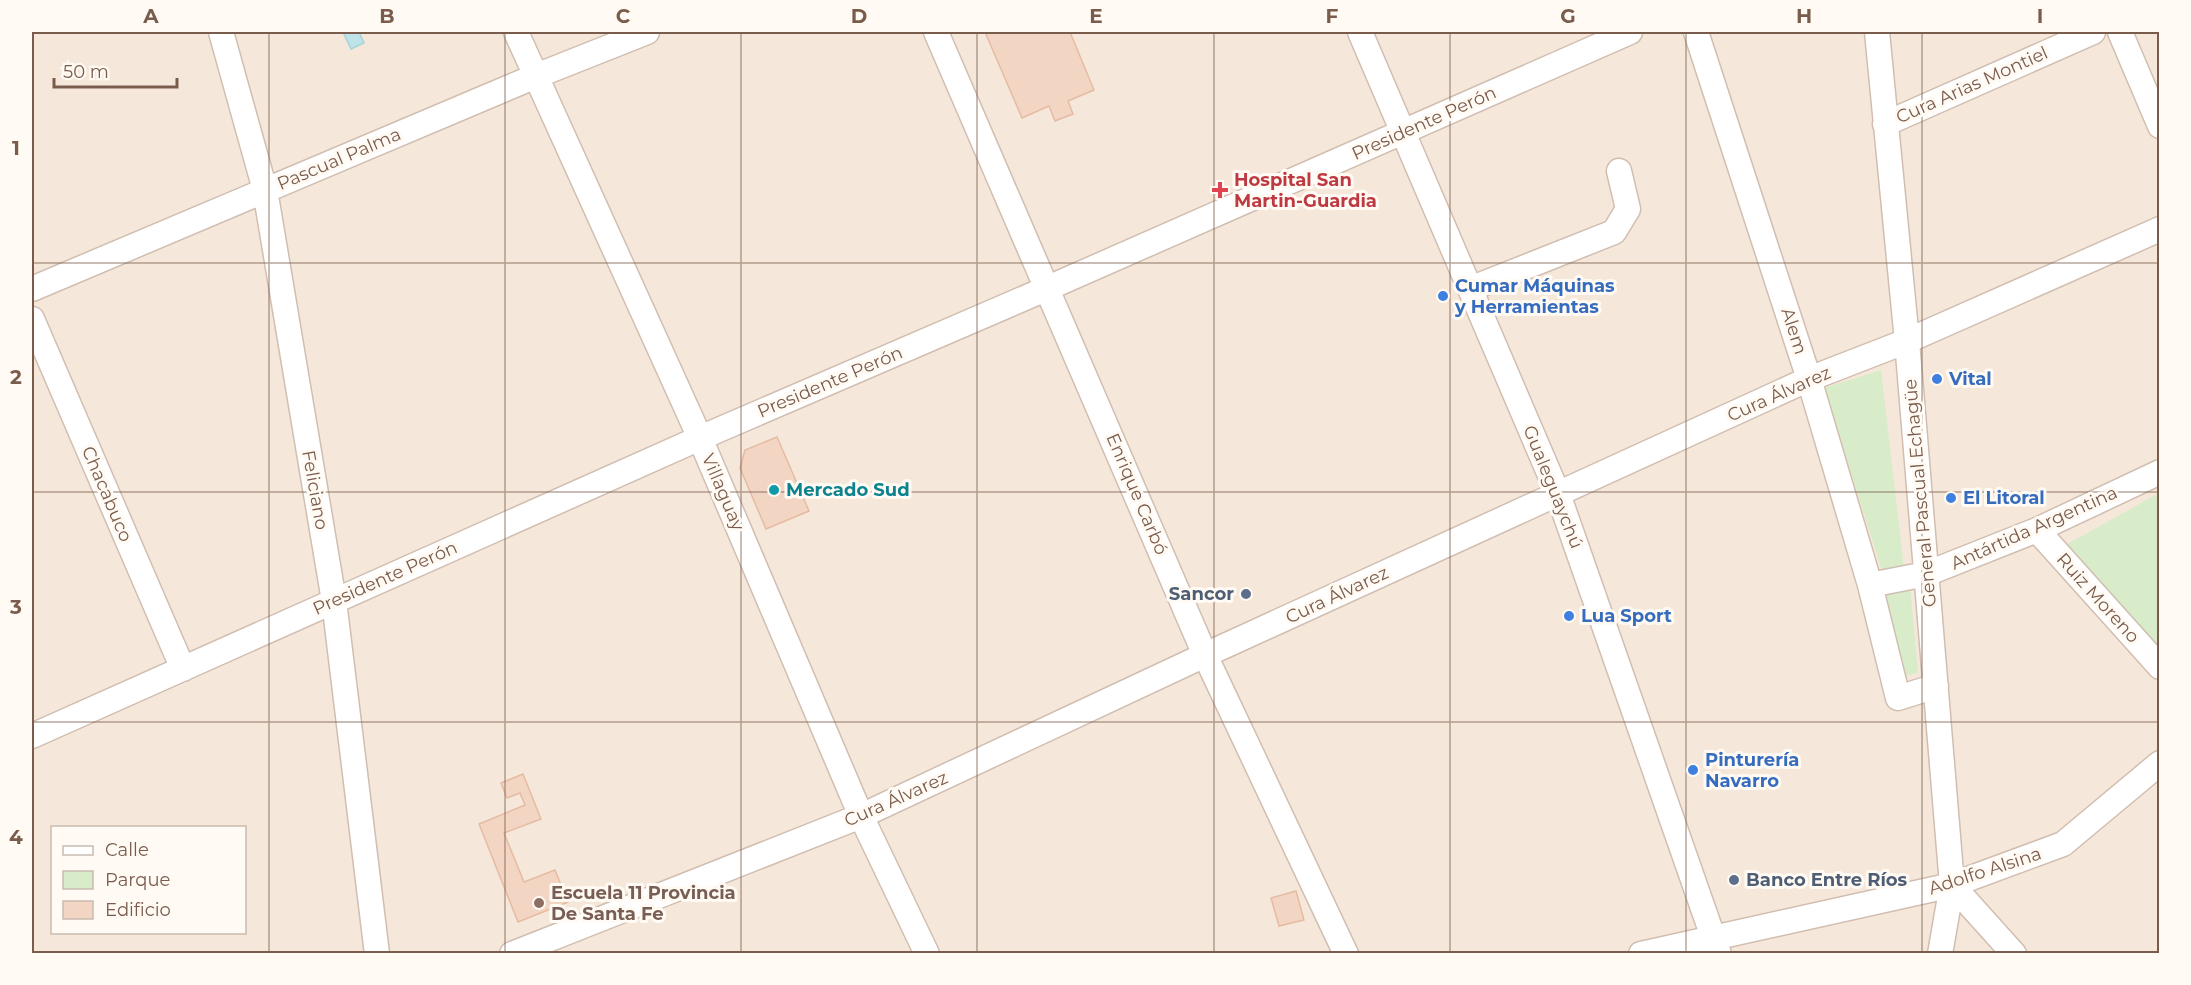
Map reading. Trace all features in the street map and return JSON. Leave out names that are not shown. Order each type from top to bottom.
[{"type":"street","name":"Feliciano","points":[[221,32],[265,190],[334,601],[377,954]]},
{"type":"street","name":"Villaguay","points":[[516,32],[700,438],[861,816],[927,954]]},
{"type":"street","name":"Pascual Palma","points":[[32,289],[536,76],[647,32]]},
{"type":"street","name":"Enrique Carbó","points":[[936,32],[1206,655],[1346,954]]},
{"type":"street","name":"Gualeguaychú","points":[[1360,32],[1558,494],[1716,946]]},
{"type":"street","name":"Presidente Perón","points":[[32,736],[700,438],[1630,32]]},
{"type":"street","name":"Alem","points":[[1696,32],[1809,379],[1870,585],[1898,698],[1936,686]]},
{"type":"street","name":"General Pascual Echagüe","points":[[1877,32],[1907,341],[1952,885],[1940,954]]},
{"type":"street","name":"Cura Arias Montiel","points":[[1885,124],[2093,32]]},
{"type":"street","points":[[2120,32],[2160,126]]},
{"type":"street","points":[[1470,288],[1614,232],[1628,209],[1619,171]]},
{"type":"street","name":"Cura Álvarez","points":[[512,954],[861,816],[1809,379],[1907,341],[2160,229]]},
{"type":"street","name":"Chacabuco","points":[[32,319],[183,669]]},
{"type":"street","name":"Antártida Argentina","points":[[1870,585],[1926,574],[2037,530],[2160,472]]},
{"type":"street","name":"Ruiz Moreno","points":[[2037,530],[2160,667]]},
{"type":"street","name":"Adolfo Alsina","points":[[1641,954],[1716,946],[1952,885],[2063,844],[2160,763]]},
{"type":"street","points":[[1952,885],[2014,954]]},
{"type":"shaded area","points":[[32,32],[2159,32],[2159,953],[32,953]]},
{"type":"green space","points":[[1881,370],[1904,568],[1882,571],[1824,388]]},
{"type":"green space","points":[[2159,493],[2159,652],[2064,546]]},
{"type":"green space","points":[[1910,584],[1918,673],[1896,678],[1875,599]]},
{"type":"water","points":[[343,32],[359,32],[364,43],[351,49]]},
{"type":"building","points":[[985,32],[1070,32],[1094,90],[1068,101],[1073,114],[1055,121],[1049,106],[1022,118]]},
{"type":"building","name":"Mercado Sud","points":[[777,437],[809,511],[766,529],[740,468],[745,450]]},
{"type":"building","points":[[523,774],[541,819],[504,833],[524,882],[555,870],[568,902],[518,922],[479,824],[525,805],[520,793],[507,798],[501,783]]},
{"type":"building","points":[[1296,891],[1304,920],[1279,926],[1271,898]]},
{"type":"place","name":"Hospital San Martin-Guardia","points":[[1220,190]]},
{"type":"place","name":"Cumar Máquinas y Herramientas","points":[[1443,296]]},
{"type":"place","name":"Vital","points":[[1937,379]]},
{"type":"place","name":"Mercado Sud","points":[[774,490]]},
{"type":"place","name":"El Litoral","points":[[1951,498]]},
{"type":"place","name":"Sancor","points":[[1246,594]]},
{"type":"place","name":"Lua Sport","points":[[1569,616]]},
{"type":"place","name":"Pinturería Navarro","points":[[1693,770]]},
{"type":"place","name":"Banco Entre Ríos","points":[[1734,880]]},
{"type":"place","name":"Escuela 11 Provincia De Santa Fe","points":[[539,903]]}]
